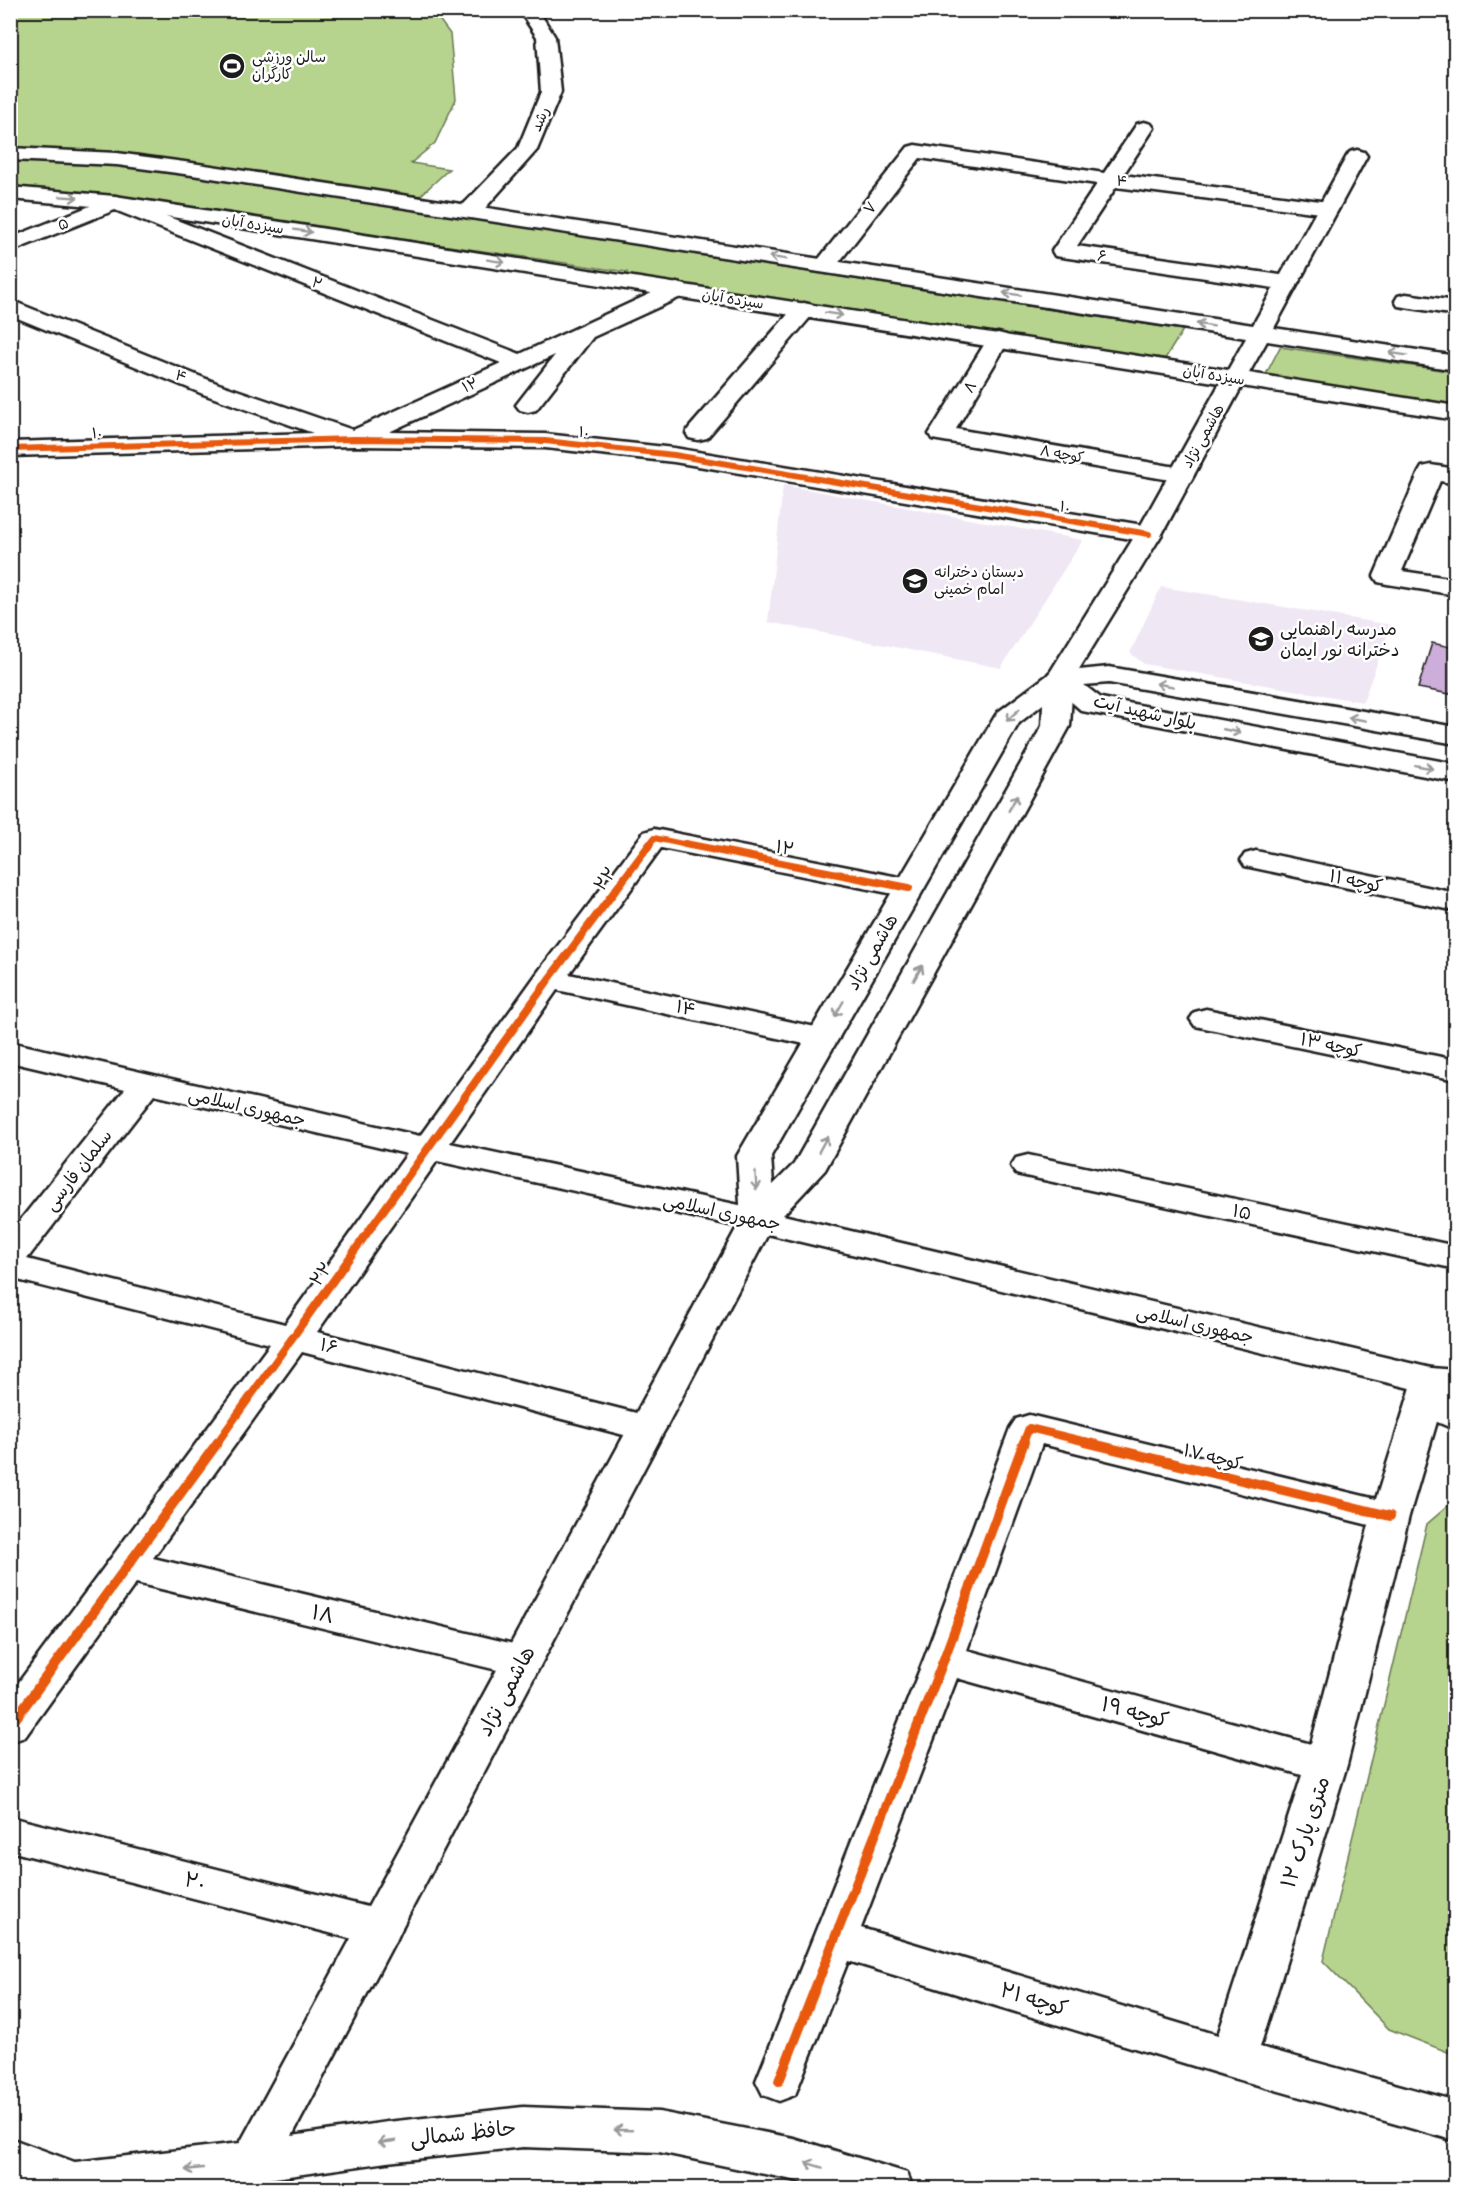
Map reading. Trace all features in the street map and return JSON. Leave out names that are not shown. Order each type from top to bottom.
[{"type":"street","name":"رشد","points":[[470,211],[527,150],[551,92],[546,37],[528,10]]},
{"type":"street","name":"۶","points":[[1144,128],[1063,251],[1287,283]]},
{"type":"street","name":"۴","points":[[915,151],[1110,180],[1328,208]]},
{"type":"street","name":"۷","points":[[825,265],[915,151]]},
{"type":"street","points":[[10,154],[117,159],[825,265],[1455,363]]},
{"type":"street","name":"هاشمی نژاد","points":[[758,1220],[754,1156],[1008,718],[1059,679],[1149,534],[1357,156]]},
{"type":"street","name":"سیزده آبان","points":[[10,193],[115,202],[1455,412]]},
{"type":"street","name":"۵","points":[[10,246],[115,202]]},
{"type":"street","name":"۲","points":[[115,202],[520,362]]},
{"type":"street","name":"۱۲","points":[[354,439],[677,290]]},
{"type":"street","points":[[1406,301],[1455,308]]},
{"type":"street","name":"۴","points":[[10,306],[211,389],[354,439]]},
{"type":"street","points":[[698,433],[804,310]]},
{"type":"street","name":"۱۲","points":[[528,405],[586,332]]},
{"type":"street","name":"۸","points":[[941,434],[998,340]]},
{"type":"street","name":"کوچه ۸","points":[[941,434],[1182,475]]},
{"type":"street","name":"۱۰","points":[[10,449],[354,439],[546,441],[674,454],[1149,534]]},
{"type":"street","points":[[1443,474],[1387,576],[1455,587]]},
{"type":"street","name":"بلوار شهید آیت","points":[[1059,679],[1109,675],[1455,736]]},
{"type":"street","name":"هاشمی نژاد","points":[[254,2162],[758,1220],[808,1170],[1056,726],[1059,679]]},
{"type":"street","name":"بلوار شهید آیت","points":[[1059,679],[1092,705],[1455,773]]},
{"type":"street","name":"۱۲","points":[[654,838],[909,888]]},
{"type":"street","name":"۲۲","points":[[10,1726],[654,838]]},
{"type":"street","name":"کوچه ۱۱","points":[[1256,860],[1455,902]]},
{"type":"street","name":"۱۴","points":[[549,980],[823,1038]]},
{"type":"street","name":"کوچه ۱۳","points":[[1206,1019],[1455,1070]]},
{"type":"street","name":"جمهوری اسلامی","points":[[10,1052],[429,1149],[758,1220],[1443,1382]]},
{"type":"street","name":"سلمان فارسی","points":[[10,1257],[146,1084]]},
{"type":"street","name":"۱۵","points":[[1028,1166],[1455,1258]]},
{"type":"street","name":"۱۶","points":[[10,1266],[647,1428]]},
{"type":"street","points":[[1443,1382],[1448,1412],[1455,1418]]},
{"type":"street","name":"۱۲ متری پارک","points":[[1233,2059],[1326,1764],[1390,1516],[1443,1382]]},
{"type":"street","name":"کوچه ۱۷","points":[[944,1659],[1029,1428],[1390,1516]]},
{"type":"street","name":"۱۸","points":[[125,1566],[522,1661]]},
{"type":"street","points":[[779,2081],[944,1659]]},
{"type":"street","name":"کوچه ۱۹","points":[[944,1659],[1326,1764]]},
{"type":"street","name":"۲۰","points":[[10,1834],[380,1928]]},
{"type":"street","name":"کوچه ۲۱","points":[[836,1940],[1233,2059]]},
{"type":"street","points":[[1233,2059],[1455,2121]]},
{"type":"street","name":"حافظ شمالی","points":[[52,2185],[254,2162],[387,2142],[523,2127],[659,2132],[793,2159],[890,2188]]},
{"type":"street","points":[[10,2158],[52,2185]]},
{"type":"shaded area","name":"دبستان دخترانه امام خمینی","points":[[783,485],[1083,540],[1001,668],[768,622]]},
{"type":"shaded area","name":"مدرسه راهنمایی دخترانه نور ایمان","points":[[1161,587],[1391,625],[1363,702],[1144,664],[1130,653]]},
{"type":"green space","name":"سالن ورزشی کارگران","points":[[11,11],[433,11],[450,34],[456,99],[435,143],[411,163],[449,169],[420,196],[66,150],[11,148]]},
{"type":"green space","points":[[11,160],[103,163],[665,244],[662,249],[1183,330],[1163,362],[624,277],[627,272],[79,192],[11,188]]},
{"type":"green space","points":[[1280,347],[1455,372],[1455,408],[1263,380]]},
{"type":"green space","points":[[1455,1500],[1455,2055],[1389,2029],[1323,1961],[1427,1524]]},
{"type":"building","points":[[1432,643],[1455,648],[1455,695],[1418,688]]},
{"type":"cycle path","points":[[10,449],[354,439],[545,441],[674,455],[1149,534]]},
{"type":"cycle path","points":[[10,1726],[294,1337],[549,979],[654,838],[909,888]]},
{"type":"cycle path","points":[[779,2081],[944,1659],[1029,1428],[1390,1516]]},
{"type":"place","name":"سالن ورزشی کارگران","points":[[232,66]]},
{"type":"place","name":"دبستان دخترانه امام خمینی","points":[[915,581]]},
{"type":"place","name":"مدرسه راهنمایی دخترانه نور ایمان","points":[[1261,639]]}]
